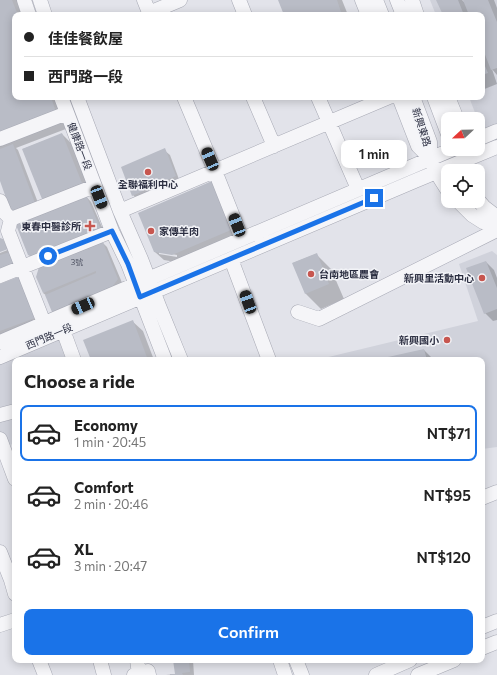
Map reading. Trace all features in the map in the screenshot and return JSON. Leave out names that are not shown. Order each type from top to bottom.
[{"type":"street","points":[[24,0],[28,12]]},
{"type":"street","points":[[147,9],[180,0]]},
{"type":"street","points":[[239,0],[244,12]]},
{"type":"street","points":[[362,0],[367,12]]},
{"type":"street","points":[[376,0],[381,12]]},
{"type":"street","points":[[397,0],[402,12]]},
{"type":"street","points":[[412,0],[416,12]]},
{"type":"street","name":"健康路一段","points":[[62,100],[112,231],[128,264],[164,357]]},
{"type":"street","name":"健康路一段","points":[[78,100],[120,211],[180,357]]},
{"type":"street","points":[[185,100],[216,171],[242,239]]},
{"type":"street","points":[[255,100],[274,146]]},
{"type":"street","points":[[319,100],[358,189]]},
{"type":"street","points":[[120,211],[383,100]]},
{"type":"street","name":"新興東路","points":[[400,100],[418,146],[430,158]]},
{"type":"street","name":"新興東路","points":[[413,100],[430,142],[430,158]]},
{"type":"street","name":"新興東路","points":[[435,100],[441,115]]},
{"type":"street","points":[[449,100],[453,112]]},
{"type":"street","points":[[0,140],[67,113]]},
{"type":"street","points":[[485,136],[497,131]]},
{"type":"street","name":"西門路一段","points":[[463,164],[497,147]]},
{"type":"street","name":"西門路一段","points":[[151,285],[242,239],[441,153]]},
{"type":"street","points":[[430,158],[441,180]]},
{"type":"street","name":"西門路一段","points":[[0,342],[44,323],[151,285],[231,259],[441,171]]},
{"type":"street","points":[[11,219],[95,186]]},
{"type":"street","points":[[0,202],[5,213],[11,219]]},
{"type":"street","points":[[465,208],[472,215],[483,222],[497,224]]},
{"type":"street","points":[[485,208],[497,218]]},
{"type":"street","points":[[11,219],[8,231],[44,323]]},
{"type":"street","points":[[298,312],[319,319],[497,230]]},
{"type":"street","points":[[0,276],[112,231]]},
{"type":"street","points":[[231,259],[268,357]]},
{"type":"street","name":"西門路一段","points":[[0,357],[63,330],[138,290]]},
{"type":"street","points":[[63,330],[73,357]]},
{"type":"street","points":[[0,415],[12,412]]},
{"type":"street","points":[[0,439],[12,471]]},
{"type":"street","points":[[485,497],[497,492]]},
{"type":"street","points":[[0,552],[12,584]]},
{"type":"street","points":[[0,625],[12,621]]},
{"type":"street","points":[[485,626],[497,621]]},
{"type":"street","points":[[485,647],[497,642]]},
{"type":"street","points":[[40,663],[45,675]]},
{"type":"street","points":[[101,663],[104,675]]},
{"type":"street","points":[[281,663],[285,675]]},
{"type":"street","points":[[297,663],[302,675]]},
{"type":"street","points":[[376,675],[403,663]]},
{"type":"street","points":[[418,675],[447,663]]},
{"type":"shaded area","points":[[430,0],[497,0],[497,125],[485,130],[485,112],[475,112],[470,100],[485,100],[485,12],[435,12]]},
{"type":"shaded area","name":"新興國小","points":[[492,251],[497,255],[497,447],[485,449],[485,357],[328,357],[478,321],[459,264]]},
{"type":"shaded area","points":[[61,338],[69,357],[16,357]]},
{"type":"shaded area","points":[[12,359],[12,444],[0,449],[0,364]]},
{"type":"building","points":[[0,0],[12,0],[17,12],[12,12],[12,100],[52,100],[56,112],[0,133]]},
{"type":"building","points":[[278,0],[337,0],[341,12],[283,12]]},
{"type":"building","points":[[436,0],[458,0],[463,12],[442,12]]},
{"type":"building","points":[[463,0],[488,0],[497,22],[497,68],[491,70],[485,55],[485,12],[468,12]]},
{"type":"building","points":[[485,66],[488,73],[485,74]]},
{"type":"building","points":[[62,133],[82,183],[42,199],[22,149]]},
{"type":"building","points":[[13,144],[35,203],[11,212],[0,181],[0,149]]},
{"type":"building","name":"全聯福利中心","points":[[165,148],[176,176],[132,196],[121,167]]},
{"type":"building","points":[[212,181],[231,230],[172,255],[154,252],[138,213]]},
{"type":"building","points":[[86,195],[101,230],[35,258],[28,255],[16,225]]},
{"type":"building","points":[[0,238],[3,239],[8,249],[0,252]]},
{"type":"building","points":[[102,240],[118,279],[112,287],[52,312],[45,295],[96,273],[96,271],[43,293],[36,277],[39,267]]},
{"type":"building","points":[[10,252],[15,262],[11,267],[0,271],[0,255]]},
{"type":"building","name":"台南地區農會","points":[[317,253],[329,284],[305,294],[292,263]]},
{"type":"building","name":"新興里活動中心","points":[[486,261],[497,288],[497,309],[484,314],[466,268]]},
{"type":"building","points":[[18,277],[23,280],[35,318],[0,331],[0,284]]},
{"type":"building","points":[[133,320],[147,357],[90,357],[83,340]]},
{"type":"building","points":[[424,349],[426,357],[388,357]]},
{"type":"building","points":[[173,663],[189,663],[190,672],[182,673],[183,675],[170,675],[175,674]]},
{"type":"place","name":"全聯福利中心","points":[[148,172]]},
{"type":"place","name":"東春中醫診所","points":[[90,226]]},
{"type":"place","name":"家傳羊肉","points":[[151,231]]},
{"type":"place","name":"台南地區農會","points":[[311,274]]},
{"type":"place","name":"新興里活動中心","points":[[482,278]]},
{"type":"place","name":"新興國小","points":[[447,340]]},
{"type":"route","points":[[48,256],[112,231],[128,264],[140,297],[374,198]]}]
